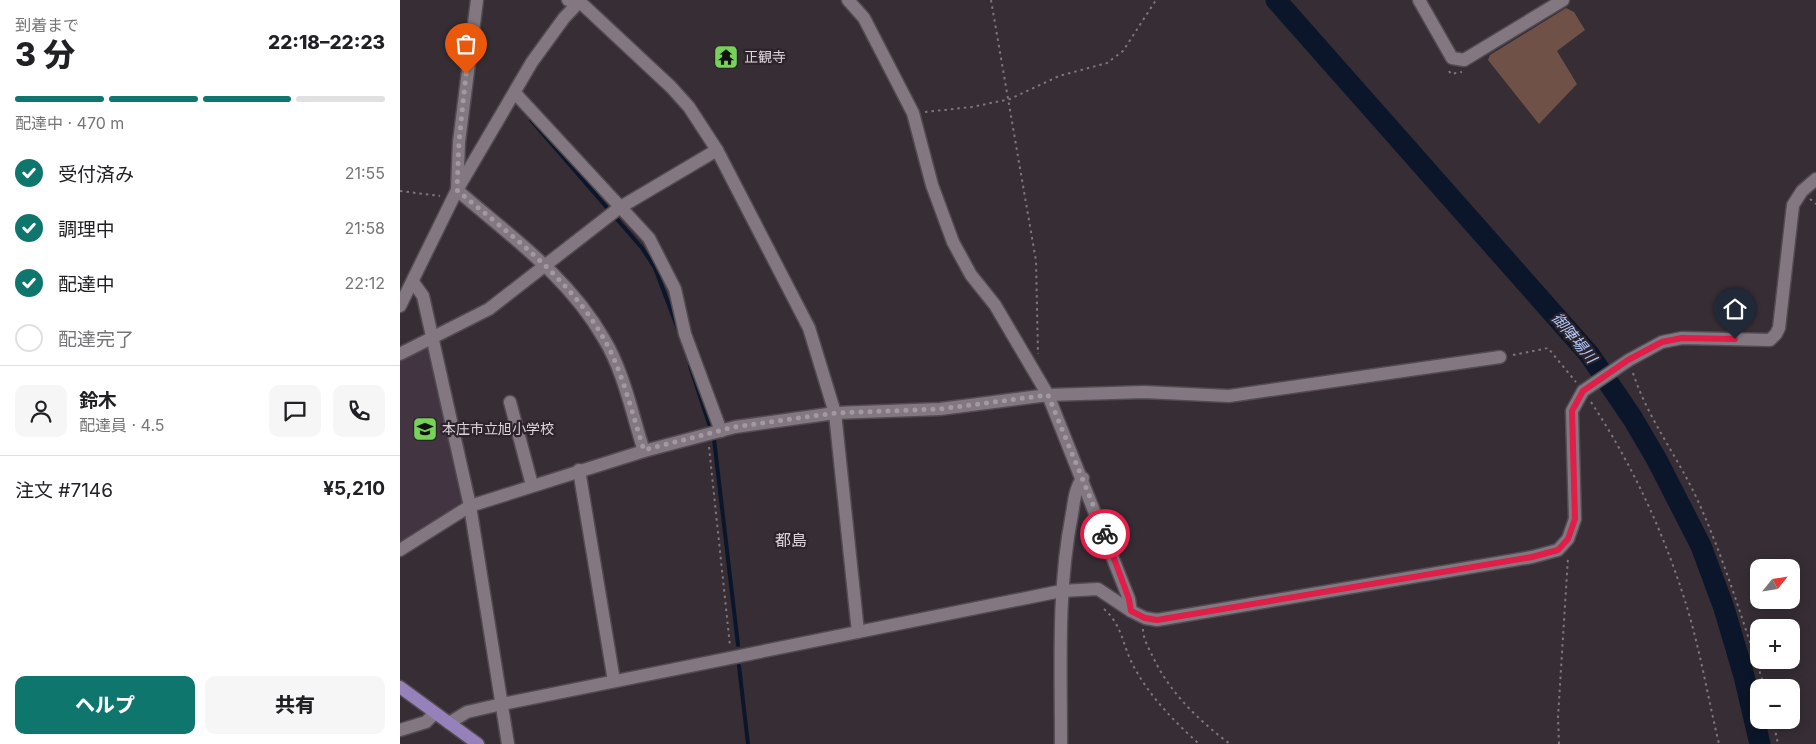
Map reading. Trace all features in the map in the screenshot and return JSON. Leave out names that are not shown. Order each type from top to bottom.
[{"type":"main road","points":[[400,687],[478,744]]},
{"type":"street","points":[[457,190],[460,132],[477,0]]},
{"type":"street","points":[[400,306],[457,190],[532,62],[576,0],[671,87],[689,107],[717,150],[809,328],[835,413],[858,632]]},
{"type":"street","points":[[848,0],[864,18],[913,113],[932,184],[953,242],[971,275],[995,305],[1048,395],[1129,599],[1131,611]]},
{"type":"street","points":[[1419,0],[1452,58],[1464,60],[1563,0]]},
{"type":"street","points":[[515,93],[619,208],[649,238],[660,256],[675,289],[685,334],[721,431]]},
{"type":"street","points":[[400,354],[489,309],[546,267],[619,208],[717,150]]},
{"type":"street","points":[[449,723],[467,712],[502,704],[1061,591],[1098,589],[1131,611],[1145,618],[1157,620],[1532,557],[1558,550],[1568,539],[1575,519],[1572,411],[1587,389],[1628,360],[1662,342],[1682,338],[1770,340],[1779,328],[1793,205],[1802,191],[1816,179]]},
{"type":"street","points":[[457,190],[571,290],[605,340],[617,366],[644,450]]},
{"type":"street","points":[[413,282],[423,296],[470,506],[508,744]]},
{"type":"street","points":[[400,550],[470,506],[644,450],[721,431],[835,413],[940,409],[1048,395],[1144,392],[1229,396],[1500,357]]},
{"type":"street","points":[[510,402],[532,485]]},
{"type":"street","points":[[579,470],[614,681]]},
{"type":"street","points":[[1061,744],[1061,591],[1070,524],[1078,483],[1082,478]]},
{"type":"street","points":[[400,730],[426,722],[435,713]]},
{"type":"path","points":[[991,0],[1010,100],[1036,261],[1039,360]]},
{"type":"path","points":[[913,113],[972,107],[1010,100],[1059,76],[1108,63],[1123,51],[1156,0]]},
{"type":"path","points":[[400,191],[439,196],[457,190]]},
{"type":"path","points":[[1500,357],[1548,348],[1587,389],[1632,470],[1657,527],[1686,604],[1719,744]]},
{"type":"path","points":[[1628,360],[1640,395],[1698,500],[1729,578],[1762,679]]},
{"type":"path","points":[[708,435],[731,657]]},
{"type":"path","points":[[1559,744],[1558,717],[1568,556]]},
{"type":"path","points":[[1100,605],[1115,619],[1132,664],[1143,684],[1179,726],[1199,744]]},
{"type":"path","points":[[1145,618],[1143,634],[1166,681],[1193,713],[1230,744]]},
{"type":"path","points":[[1775,729],[1778,744]]},
{"type":"shaded area","points":[[1566,8],[1574,12],[1585,30],[1557,51],[1577,84],[1539,124],[1488,60],[1490,55]]},
{"type":"shaded area","name":"本庄市立旭小学校","points":[[429,346],[466,500],[460,507],[400,545],[400,359]]},
{"type":"building","name":"正観寺","points":[[728,45],[738,58],[724,69],[714,56]]},
{"type":"waterway","name":"御陣場川","points":[[1276,0],[1589,354],[1633,419],[1657,460],[1701,546],[1724,608],[1744,676],[1760,744]]},
{"type":"waterway","points":[[531,120],[642,248],[655,268],[678,329]]},
{"type":"waterway","points":[[690,366],[714,439],[738,645]]},
{"type":"waterway","points":[[739,666],[748,744]]},
{"type":"way so far","points":[[466,74],[459,142],[457,190],[571,290],[586,310],[605,340],[617,366],[644,450],[734,427],[835,413],[940,409],[1048,395],[1105,534]]},
{"type":"place","name":"正観寺","points":[[726,57]]},
{"type":"place","name":"本庄市立旭小学校","points":[[425,429]]},
{"type":"district","name":"都島","points":[[791,540]]},
{"type":"route","points":[[1105,534],[1131,604],[1131,611],[1145,618],[1157,620],[1532,557],[1558,550],[1568,539],[1575,519],[1572,411],[1583,391],[1628,360],[1662,342],[1682,338],[1735,339]]}]
